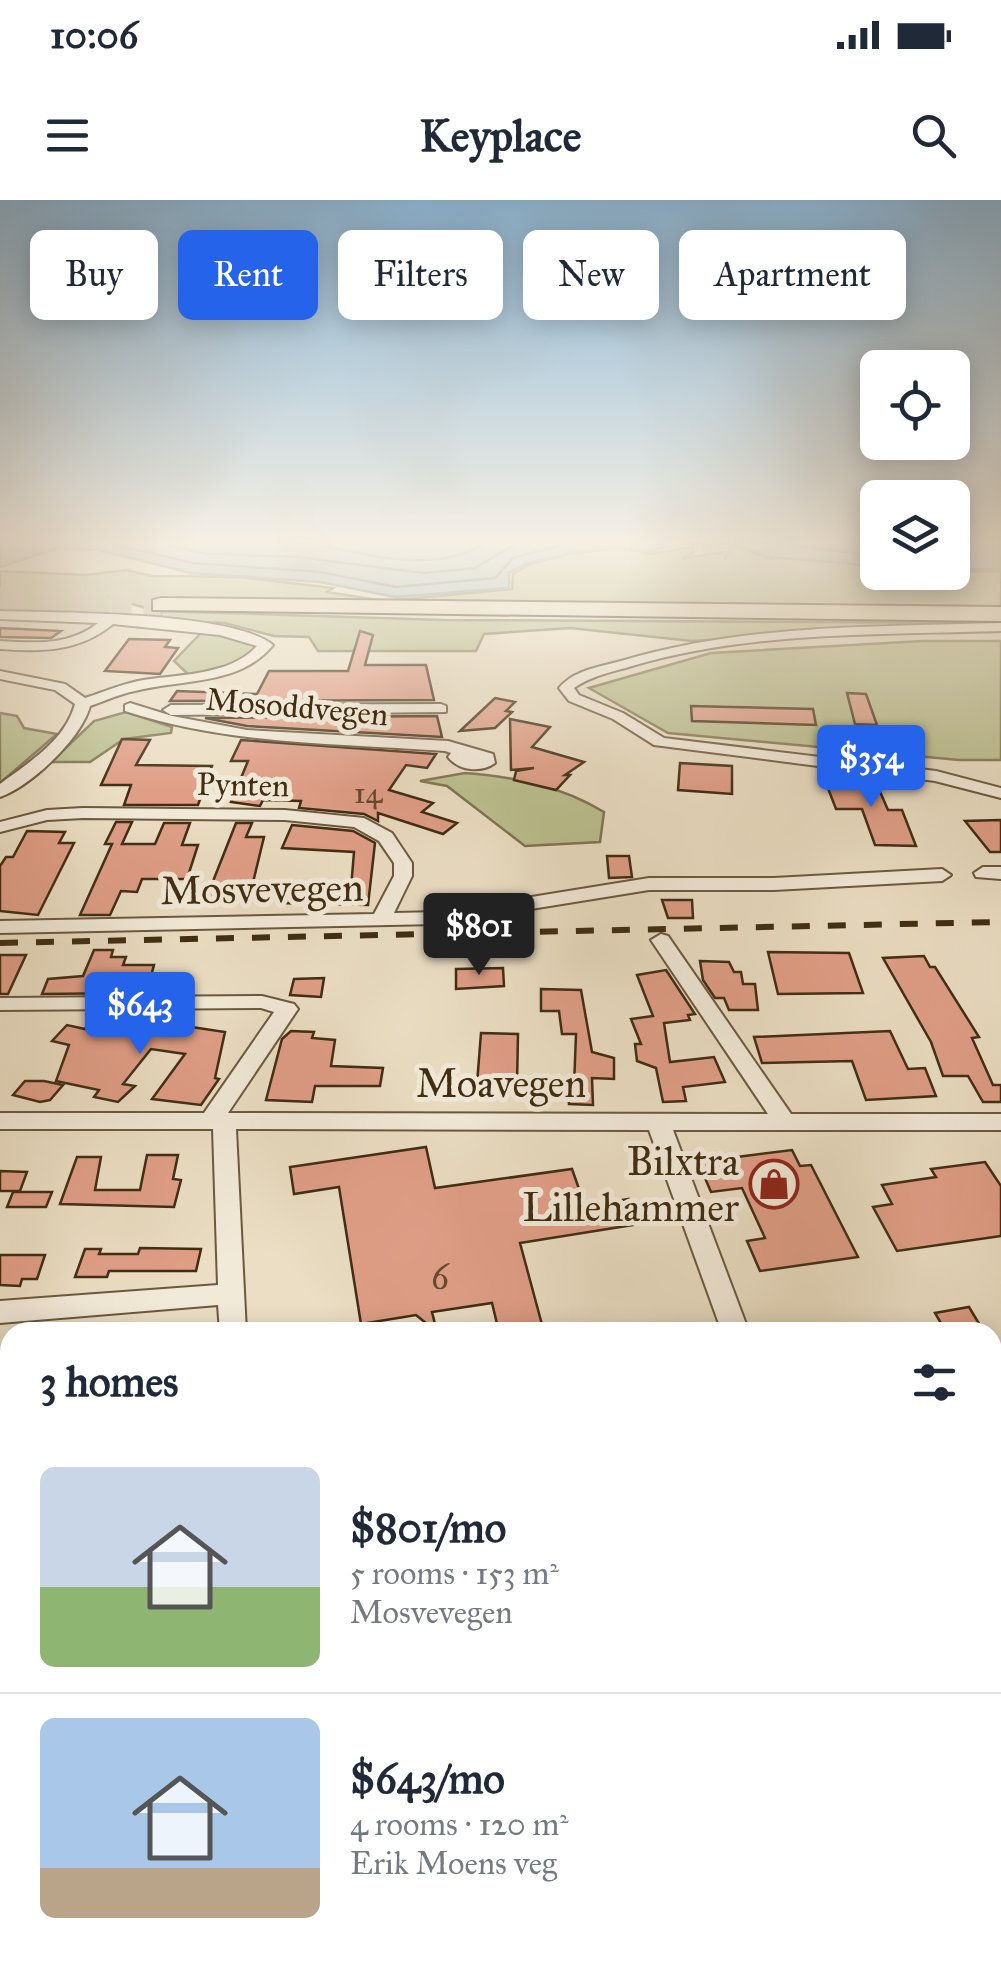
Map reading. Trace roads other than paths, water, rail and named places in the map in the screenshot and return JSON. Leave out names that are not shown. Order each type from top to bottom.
[{"type":"street","points":[[0,645],[67,646],[87,639],[105,624]]},
{"type":"street","name":"Mosoddvegen","points":[[83,706],[126,688],[224,670],[265,648],[265,642],[250,636],[140,624]]},
{"type":"street","points":[[1001,627],[802,635],[680,646],[590,674],[566,688],[574,698],[618,716],[651,740],[936,776],[1001,793]]},
{"type":"street","points":[[0,675],[60,687],[83,706],[65,736],[0,792]]},
{"type":"street","name":"Mosoddvegen","points":[[83,706],[441,709]]},
{"type":"street","name":"Mosoddvegen","points":[[130,708],[174,724],[238,733],[424,744],[460,751]]},
{"type":"street","name":"Pynten","points":[[0,827],[47,815],[83,813],[285,815],[358,822],[386,837],[403,862],[403,876],[380,921]]},
{"type":"street","name":"Mosvevegen","points":[[0,927],[440,918],[649,884],[774,884],[942,874]]},
{"type":"street","points":[[660,940],[785,1122]]},
{"type":"street","points":[[0,1004],[262,1002],[286,1009],[218,1120],[232,1322]]},
{"type":"street","name":"Moavegen","points":[[0,1120],[1001,1122]]},
{"type":"street","points":[[658,1121],[732,1322]]},
{"type":"street","points":[[0,1312],[230,1294]]},
{"type":"railway","points":[[0,943],[1001,922]]},
{"type":"place","name":"Bilxtra Lillehammer","points":[[774,1184]]}]
